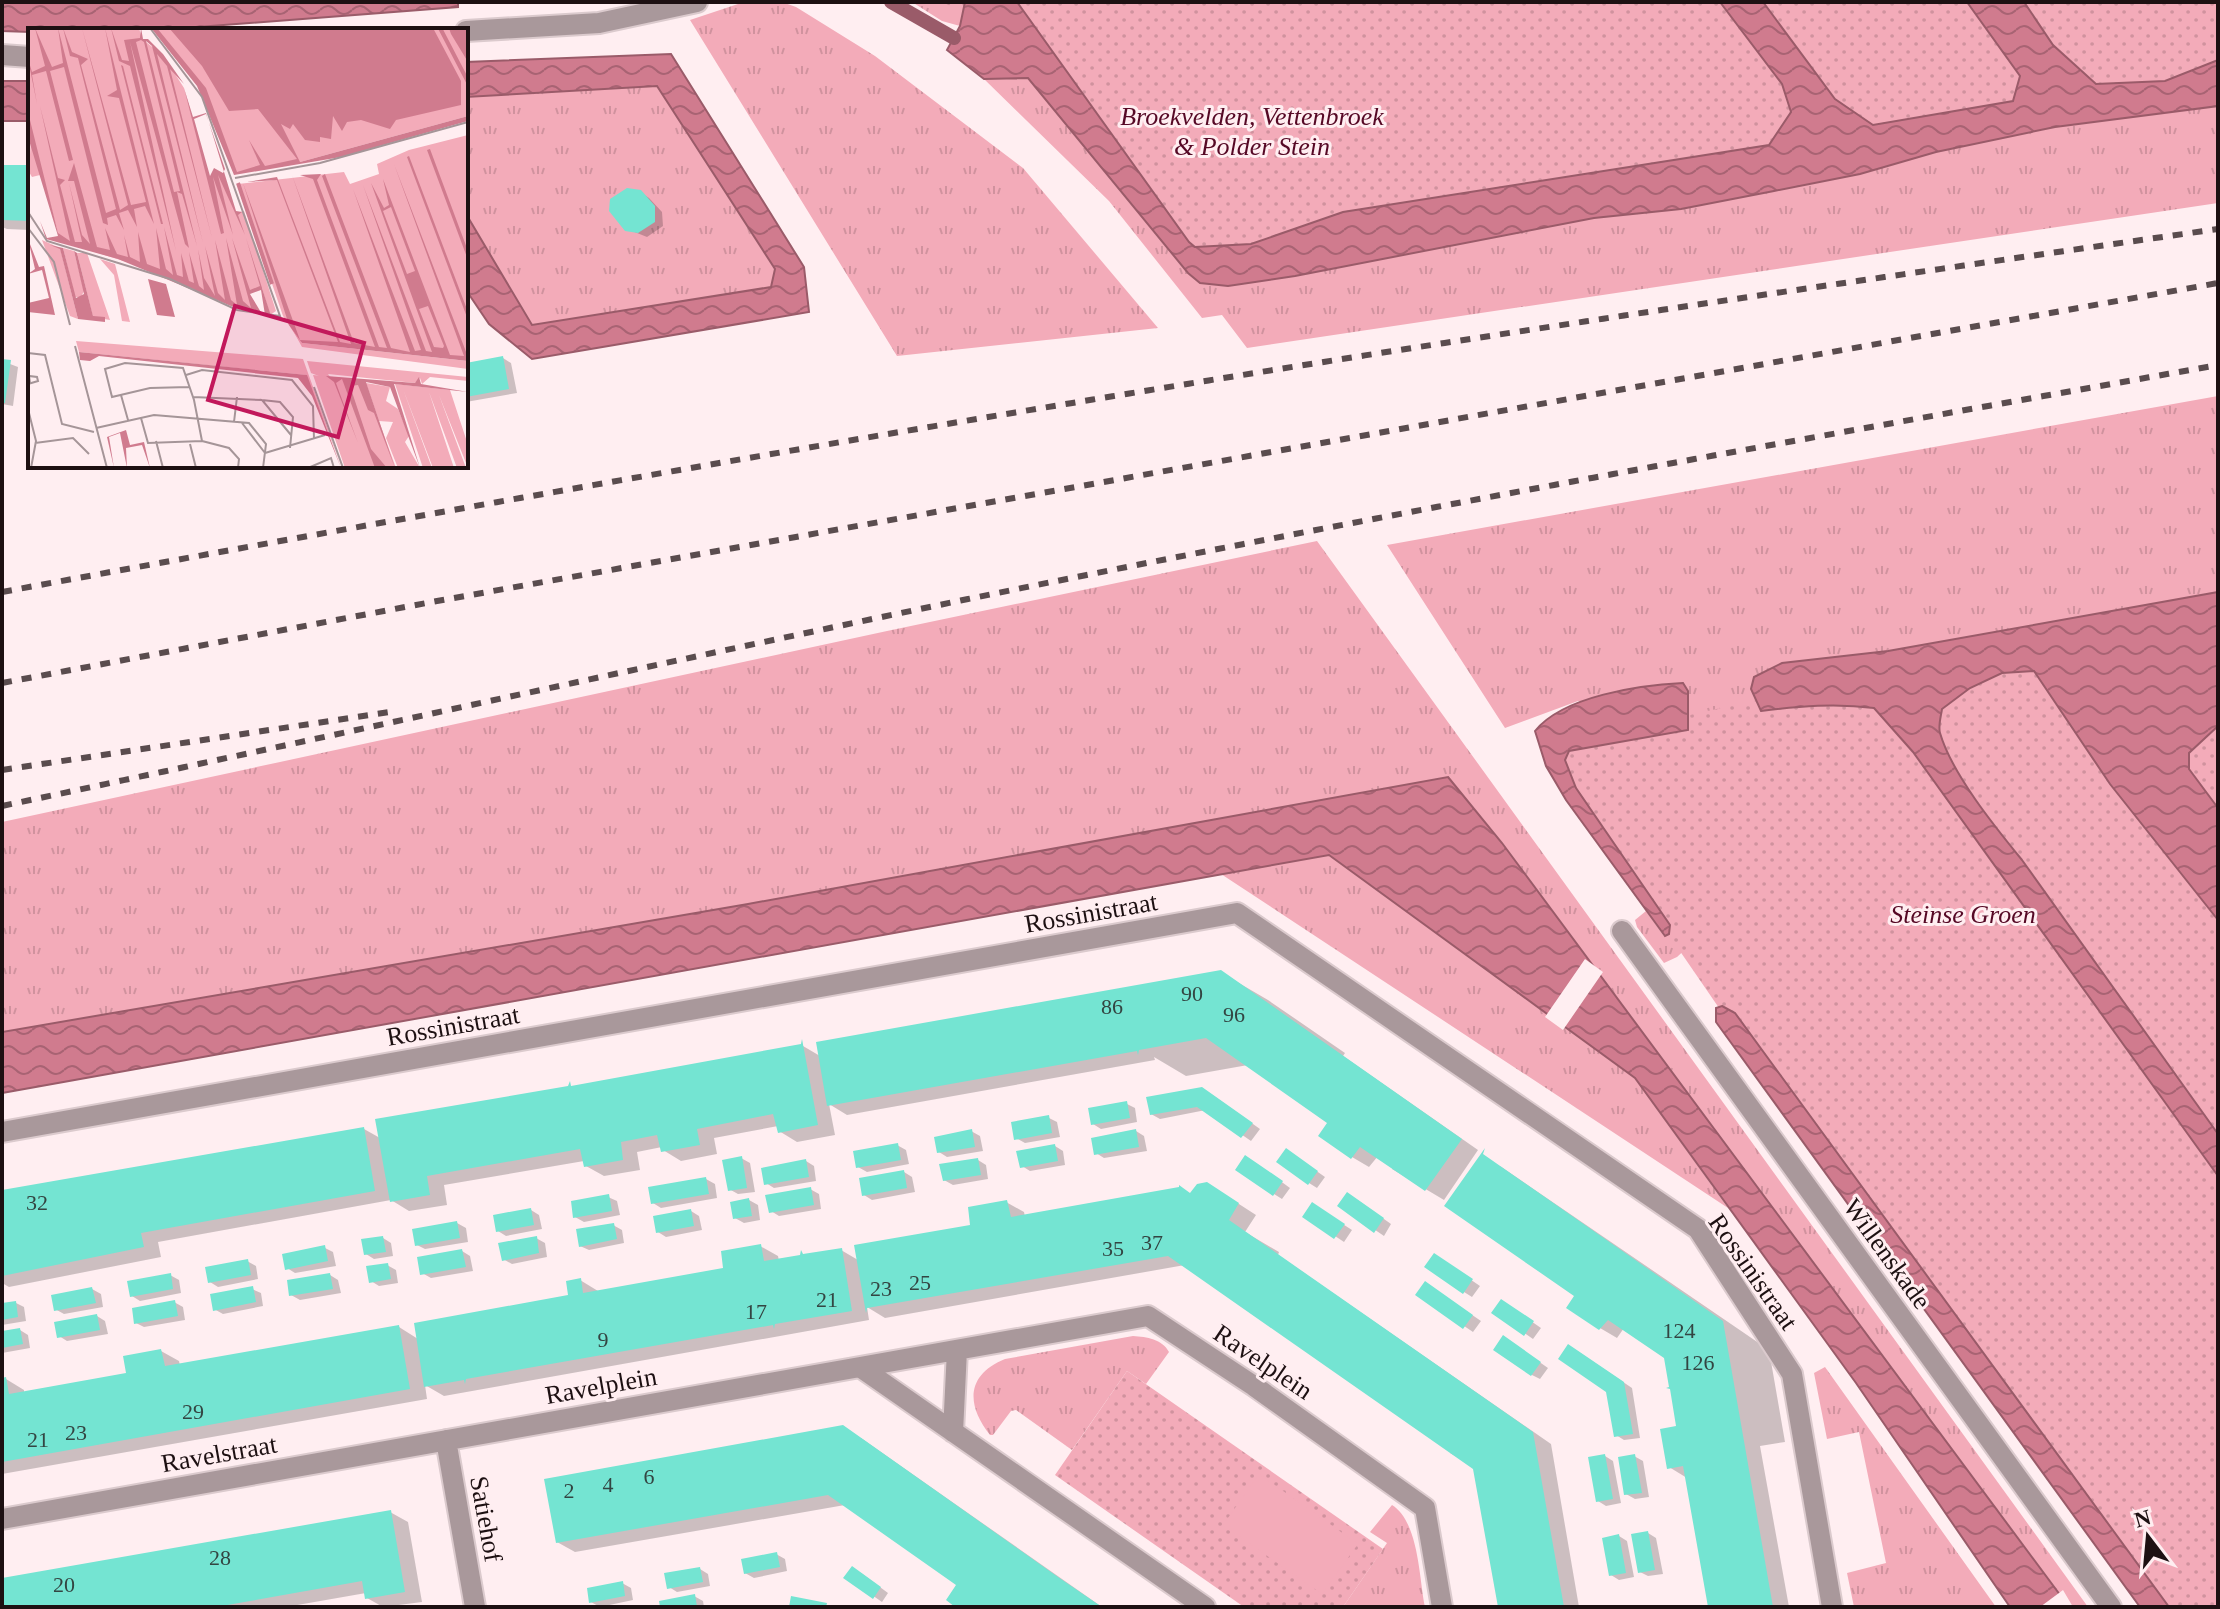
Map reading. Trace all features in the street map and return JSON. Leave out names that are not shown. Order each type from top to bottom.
[{"type":"street","points":[[468,31],[599,23],[697,2]]},
{"type":"street","points":[[2,55],[28,57]]},
{"type":"street","name":"Rossinistraat","points":[[2,1132],[1237,913],[1698,1229],[1792,1374],[1832,1607]]},
{"type":"street","name":"Willenskade","points":[[1622,931],[2111,1607]]},
{"type":"street","name":"Ravelplein","points":[[446,1440],[1148,1316],[1254,1386],[1425,1508],[1442,1607]]},
{"type":"street","points":[[953,1432],[957,1350]]},
{"type":"street","points":[[860,1367],[1205,1607]]},
{"type":"street","name":"Ravelstraat","points":[[2,1519],[446,1440]]},
{"type":"street","name":"Satiehof","points":[[446,1440],[475,1607]]},
{"type":"green space","points":[[744,2],[782,2],[796,7],[875,56],[1023,168],[1158,328],[897,356],[690,20]]},
{"type":"green space","points":[[912,2],[965,2],[960,26],[942,21]]},
{"type":"green space","name":"Broekvelden, Vettenbroek & Polder Stein","points":[[942,2],[2218,2],[2218,91],[1193,273],[1011,35]]},
{"type":"green space","points":[[1028,78],[1188,273],[1295,276],[1594,218],[1681,209],[1860,174],[1936,152],[2055,127],[2218,106],[2218,203],[1247,348],[1222,315],[1202,318],[1109,201],[984,79]]},
{"type":"green space","points":[[657,86],[775,270],[771,287],[532,325],[468,217],[468,97]]},
{"type":"green space","points":[[2218,396],[2218,592],[1888,651],[1782,663],[1913,752],[1578,701],[1505,728],[1387,545]]},
{"type":"green space","points":[[1317,541],[2088,1607],[2069,1607],[1502,843],[1448,777],[748,904],[2,1032],[2,822]]},
{"type":"green space","name":"Steinse Groen","points":[[2218,615],[2218,1607],[2146,1607],[1764,1073],[1544,747],[1979,651]]},
{"type":"green space","points":[[1329,855],[1635,1078],[1728,1208],[1221,874]]},
{"type":"green space","points":[[1646,911],[1664,936],[1668,934],[1689,946],[1677,957],[1664,963],[1637,927],[1635,920]]},
{"type":"green space","points":[[1133,1336],[1158,1341],[1169,1352],[1146,1384],[1127,1371],[1072,1450],[1016,1410],[1011,1411],[993,1435],[982,1424],[974,1402],[974,1392],[983,1373],[992,1366],[1005,1359]]},
{"type":"green space","points":[[1825,1367],[1996,1607],[1854,1607],[1847,1573],[1886,1563],[1859,1432],[1827,1439],[1814,1373]]},
{"type":"green space","points":[[1127,1371],[1383,1549],[1343,1607],[1244,1607],[1055,1475]]},
{"type":"green space","points":[[1259,1474],[1358,1544],[1322,1594],[1223,1525]]},
{"type":"green space","points":[[1392,1505],[1401,1513],[1413,1537],[1425,1607],[1343,1607],[1387,1543],[1370,1532]]},
{"type":"water","points":[[2,2],[458,2],[458,7],[185,28],[28,28],[28,32],[2,31]]},
{"type":"water","points":[[965,2],[1017,2],[1195,247],[1251,244],[1343,212],[1769,145],[1791,112],[1782,84],[1720,2],[1763,2],[1835,99],[1873,125],[2013,101],[2020,76],[1967,2],[2024,2],[2053,45],[2096,84],[2165,81],[2218,60],[2218,106],[2055,127],[1936,152],[1860,174],[1681,209],[1594,218],[1295,276],[1228,286],[1200,283],[1188,273],[1028,78],[984,79],[947,50],[960,26]]},
{"type":"water","points":[[671,54],[804,267],[809,312],[532,359],[489,324],[468,293],[468,217],[532,325],[771,287],[775,269],[657,86],[468,97],[468,62]]},
{"type":"water","points":[[2,81],[28,81],[28,121],[2,121]]},
{"type":"water","points":[[2218,592],[2218,726],[2189,753],[2189,769],[2218,808],[2218,920],[2110,784],[2034,671],[2002,673],[1970,688],[1942,709],[1939,727],[1954,766],[1975,800],[2022,860],[2218,1134],[2218,1176],[1913,752],[1874,708],[1818,706],[1761,711],[1751,689],[1754,677],[1782,663],[1888,651]]},
{"type":"water","points":[[1683,683],[1688,691],[1688,730],[1569,751],[1565,760],[1576,788],[1670,925],[1669,934],[1665,936],[1566,800],[1546,766],[1535,731],[1564,709],[1583,701],[1646,686]]},
{"type":"water","points":[[1448,777],[1502,843],[2069,1607],[2010,1607],[1856,1383],[1635,1078],[1329,855],[2,1093],[2,1032],[748,904]]},
{"type":"water","points":[[1722,1006],[1735,1013],[2169,1607],[2140,1607],[1716,1022],[1716,1008]]},
{"type":"pier","points":[[1585,959],[1603,972],[1563,1030],[1545,1017]]},
{"type":"pier","points":[[2063,1590],[2073,1607],[2040,1607],[2059,1593]]},
{"type":"building","points":[[2,165],[28,165],[28,221],[2,220]]},
{"type":"building","points":[[627,188],[641,190],[655,206],[655,222],[638,233],[625,231],[609,211],[610,199]]},
{"type":"building","points":[[503,356],[509,389],[468,397],[468,363]]},
{"type":"building","points":[[2,359],[11,360],[5,403],[2,403]]},
{"type":"building","points":[[1221,970],[1462,1139],[1425,1191],[1360,1147],[1351,1159],[1318,1136],[1327,1123],[1206,1038],[1139,1050],[1138,1055],[1137,1051],[827,1106],[816,1042]]},
{"type":"building","points":[[802,1039],[818,1125],[778,1133],[773,1114],[697,1129],[700,1145],[661,1152],[657,1135],[621,1142],[623,1160],[584,1167],[580,1149],[427,1176],[430,1195],[390,1202],[375,1119],[568,1086],[570,1081],[571,1086],[801,1044]]},
{"type":"building","points":[[1202,1087],[1253,1123],[1241,1138],[1197,1107],[1150,1115],[1146,1097]]},
{"type":"building","points":[[1127,1101],[1130,1118],[1091,1125],[1088,1108]]},
{"type":"building","points":[[1049,1115],[1052,1133],[1014,1140],[1011,1122]]},
{"type":"building","points":[[364,1127],[375,1191],[141,1233],[144,1247],[2,1276],[2,1190]]},
{"type":"building","points":[[972,1129],[975,1147],[937,1153],[934,1137]]},
{"type":"building","points":[[1136,1129],[1139,1147],[1094,1155],[1091,1138]]},
{"type":"building","points":[[898,1143],[901,1160],[856,1168],[853,1151]]},
{"type":"building","points":[[1055,1144],[1058,1161],[1020,1168],[1016,1151]]},
{"type":"building","points":[[1286,1148],[1318,1171],[1308,1185],[1276,1162]]},
{"type":"building","points":[[1485,1148],[1483,1154],[1723,1321],[1773,1607],[1708,1607],[1683,1466],[1667,1469],[1660,1429],[1676,1426],[1670,1389],[1666,1388],[1669,1387],[1664,1358],[1608,1320],[1599,1330],[1566,1308],[1574,1296],[1444,1206]]},
{"type":"building","points":[[1245,1155],[1283,1181],[1273,1196],[1235,1170]]},
{"type":"building","points":[[742,1156],[747,1188],[728,1191],[722,1160]]},
{"type":"building","points":[[978,1158],[981,1175],[943,1181],[939,1164]]},
{"type":"building","points":[[806,1159],[809,1177],[764,1185],[761,1168]]},
{"type":"building","points":[[904,1170],[907,1188],[862,1196],[859,1178]]},
{"type":"building","points":[[706,1177],[709,1194],[651,1204],[648,1187]]},
{"type":"building","points":[[1207,1182],[1239,1203],[1229,1220],[1533,1432],[1564,1607],[1498,1607],[1473,1469],[1168,1256],[867,1308],[866,1313],[854,1245],[970,1225],[968,1207],[1007,1200],[1011,1217],[1179,1185],[1190,1193],[1197,1184]]},
{"type":"building","points":[[811,1187],[814,1205],[769,1213],[765,1195]]},
{"type":"building","points":[[1347,1192],[1384,1218],[1374,1233],[1337,1206]]},
{"type":"building","points":[[609,1194],[612,1211],[573,1218],[571,1201]]},
{"type":"building","points":[[749,1198],[752,1216],[733,1219],[730,1202]]},
{"type":"building","points":[[1312,1202],[1345,1224],[1334,1239],[1302,1217]]},
{"type":"building","points":[[531,1208],[534,1225],[496,1232],[493,1215]]},
{"type":"building","points":[[691,1209],[694,1226],[656,1233],[653,1216]]},
{"type":"building","points":[[457,1221],[460,1238],[415,1246],[412,1229]]},
{"type":"building","points":[[614,1223],[617,1239],[579,1247],[576,1229]]},
{"type":"building","points":[[383,1236],[386,1252],[364,1255],[361,1239]]},
{"type":"building","points":[[537,1236],[539,1253],[502,1261],[498,1243]]},
{"type":"building","points":[[761,1244],[764,1261],[800,1255],[801,1250],[803,1254],[842,1248],[852,1311],[775,1324],[774,1329],[773,1325],[466,1379],[465,1384],[464,1380],[424,1387],[414,1323],[568,1295],[566,1281],[581,1278],[583,1293],[723,1268],[721,1251]]},
{"type":"building","points":[[325,1245],[328,1261],[285,1270],[282,1254]]},
{"type":"building","points":[[462,1249],[466,1267],[420,1275],[417,1257]]},
{"type":"building","points":[[1434,1253],[1473,1279],[1463,1294],[1424,1267]]},
{"type":"building","points":[[248,1259],[251,1275],[208,1283],[205,1267]]},
{"type":"building","points":[[388,1263],[391,1279],[369,1283],[366,1266]]},
{"type":"building","points":[[171,1273],[173,1289],[130,1297],[127,1281]]},
{"type":"building","points":[[330,1273],[333,1289],[289,1296],[287,1280]]},
{"type":"building","points":[[1425,1281],[1473,1315],[1463,1329],[1415,1295]]},
{"type":"building","points":[[253,1286],[256,1302],[213,1311],[210,1294]]},
{"type":"building","points":[[92,1287],[96,1303],[54,1311],[51,1295]]},
{"type":"building","points":[[1501,1299],[1534,1321],[1524,1336],[1491,1313]]},
{"type":"building","points":[[175,1300],[178,1316],[134,1324],[132,1308]]},
{"type":"building","points":[[16,1301],[18,1317],[2,1320],[2,1303]]},
{"type":"building","points":[[97,1314],[100,1330],[57,1338],[54,1322]]},
{"type":"building","points":[[399,1325],[410,1389],[2,1462],[2,1378],[6,1377],[9,1394],[126,1373],[123,1356],[161,1349],[165,1366]]},
{"type":"building","points":[[20,1328],[23,1344],[2,1348],[2,1331]]},
{"type":"building","points":[[1503,1335],[1541,1362],[1531,1376],[1493,1350]]},
{"type":"building","points":[[1568,1344],[1624,1382],[1633,1434],[1614,1437],[1606,1392],[1558,1359]]},
{"type":"building","points":[[843,1425],[1102,1607],[955,1607],[946,1600],[956,1585],[828,1495],[556,1543],[544,1479]]},
{"type":"building","points":[[1605,1454],[1613,1499],[1596,1502],[1588,1457]]},
{"type":"building","points":[[1635,1454],[1642,1493],[1624,1495],[1618,1457]]},
{"type":"building","points":[[391,1510],[405,1592],[365,1599],[362,1581],[216,1607],[2,1607],[2,1578]]},
{"type":"building","points":[[1648,1531],[1655,1570],[1638,1573],[1631,1534]]},
{"type":"building","points":[[1619,1534],[1626,1573],[1609,1576],[1602,1538]]},
{"type":"building","points":[[777,1552],[780,1567],[744,1574],[741,1559]]},
{"type":"building","points":[[852,1566],[881,1587],[873,1599],[843,1578]]},
{"type":"building","points":[[700,1567],[703,1582],[667,1589],[664,1573]]},
{"type":"building","points":[[623,1581],[625,1596],[589,1603],[587,1588]]},
{"type":"building","points":[[695,1594],[697,1607],[660,1607],[659,1601]]},
{"type":"building","points":[[791,1596],[827,1603],[826,1607],[789,1607]]},
{"type":"waterway","points":[[891,2],[954,38]]},
{"type":"railway","points":[[2,592],[927,427],[1236,376],[2218,229]]},
{"type":"railway","points":[[2,683],[437,601],[2218,283]]},
{"type":"railway","points":[[2,806],[847,624],[1124,568],[1592,478],[2218,365]]},
{"type":"railway","points":[[2,770],[390,712]]}]
